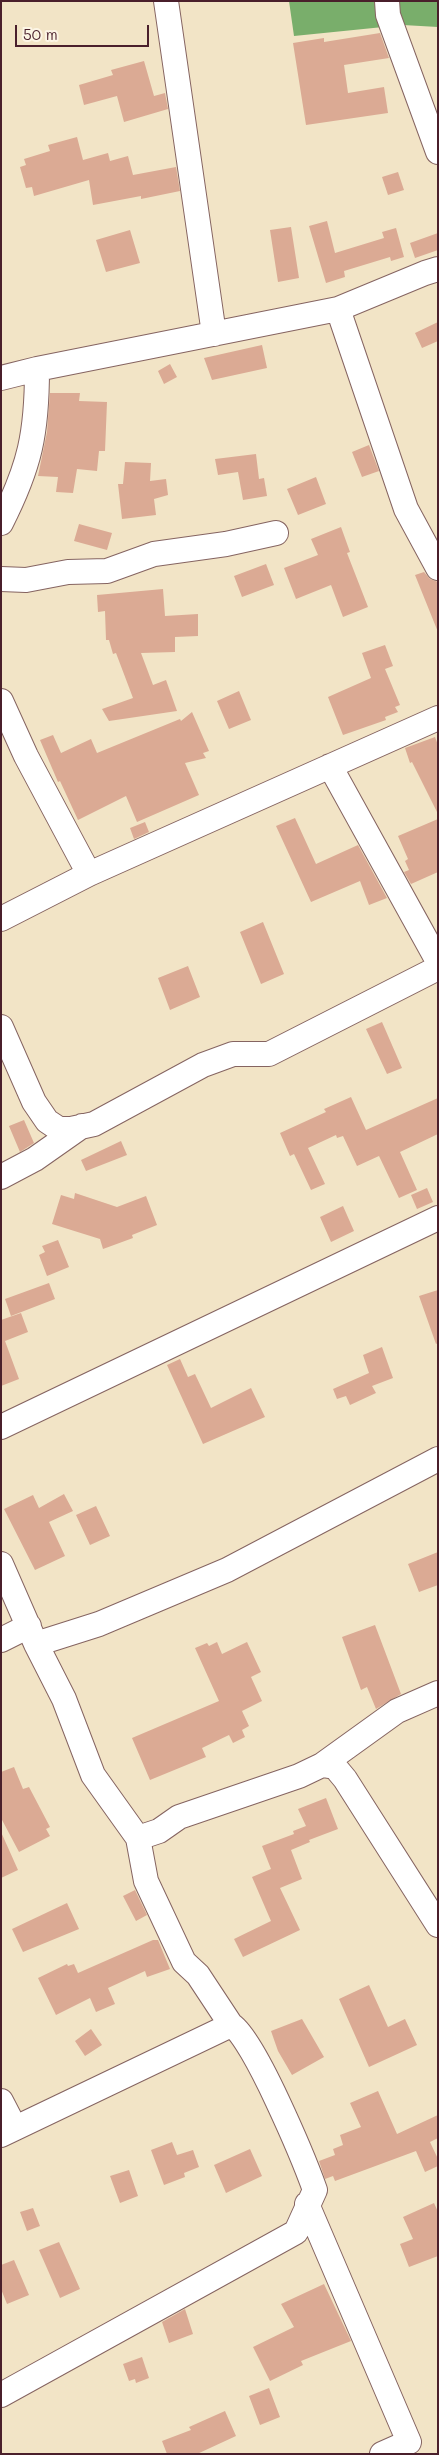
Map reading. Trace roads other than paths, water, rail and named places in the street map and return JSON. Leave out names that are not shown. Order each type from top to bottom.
[{"type":"street","points":[[166,1],[214,334]]},
{"type":"street","points":[[387,1],[388,15],[438,152]]},
{"type":"street","points":[[1,378],[37,369],[338,309],[425,273],[438,270]]},
{"type":"street","points":[[338,309],[406,509],[438,568]]},
{"type":"street","points":[[1,523],[19,488],[32,449],[37,408],[37,369]]},
{"type":"street","points":[[1,579],[26,580],[68,572],[107,571],[154,554],[226,544],[276,533]]},
{"type":"street","points":[[1,700],[26,756],[89,874]]},
{"type":"street","points":[[1,918],[89,874],[438,718]]},
{"type":"street","points":[[330,766],[435,956],[438,957]]},
{"type":"street","points":[[1,1027],[34,1102],[47,1121],[59,1129],[82,1126],[94,1124],[203,1065],[233,1054],[269,1054],[438,968]]},
{"type":"street","points":[[1,1177],[35,1159],[82,1126]]},
{"type":"street","points":[[1,1427],[438,1218]]},
{"type":"street","points":[[1,1640],[99,1624],[227,1570],[438,1460]]},
{"type":"street","points":[[1,1564],[32,1635],[64,1699],[93,1775],[138,1838],[146,1881],[184,1962],[198,1975],[231,2025],[237,2028],[254,2054],[316,2190],[313,2199],[307,2204],[296,2232],[1,2395]]},
{"type":"street","points":[[138,1838],[159,1831],[179,1817],[299,1776],[322,1764],[397,1712],[438,1693]]},
{"type":"street","points":[[322,1764],[335,1767],[345,1779],[438,1925]]},
{"type":"street","points":[[1,2101],[8,2132],[231,2025]]},
{"type":"street","points":[[307,2204],[409,2442],[382,2454]]}]
